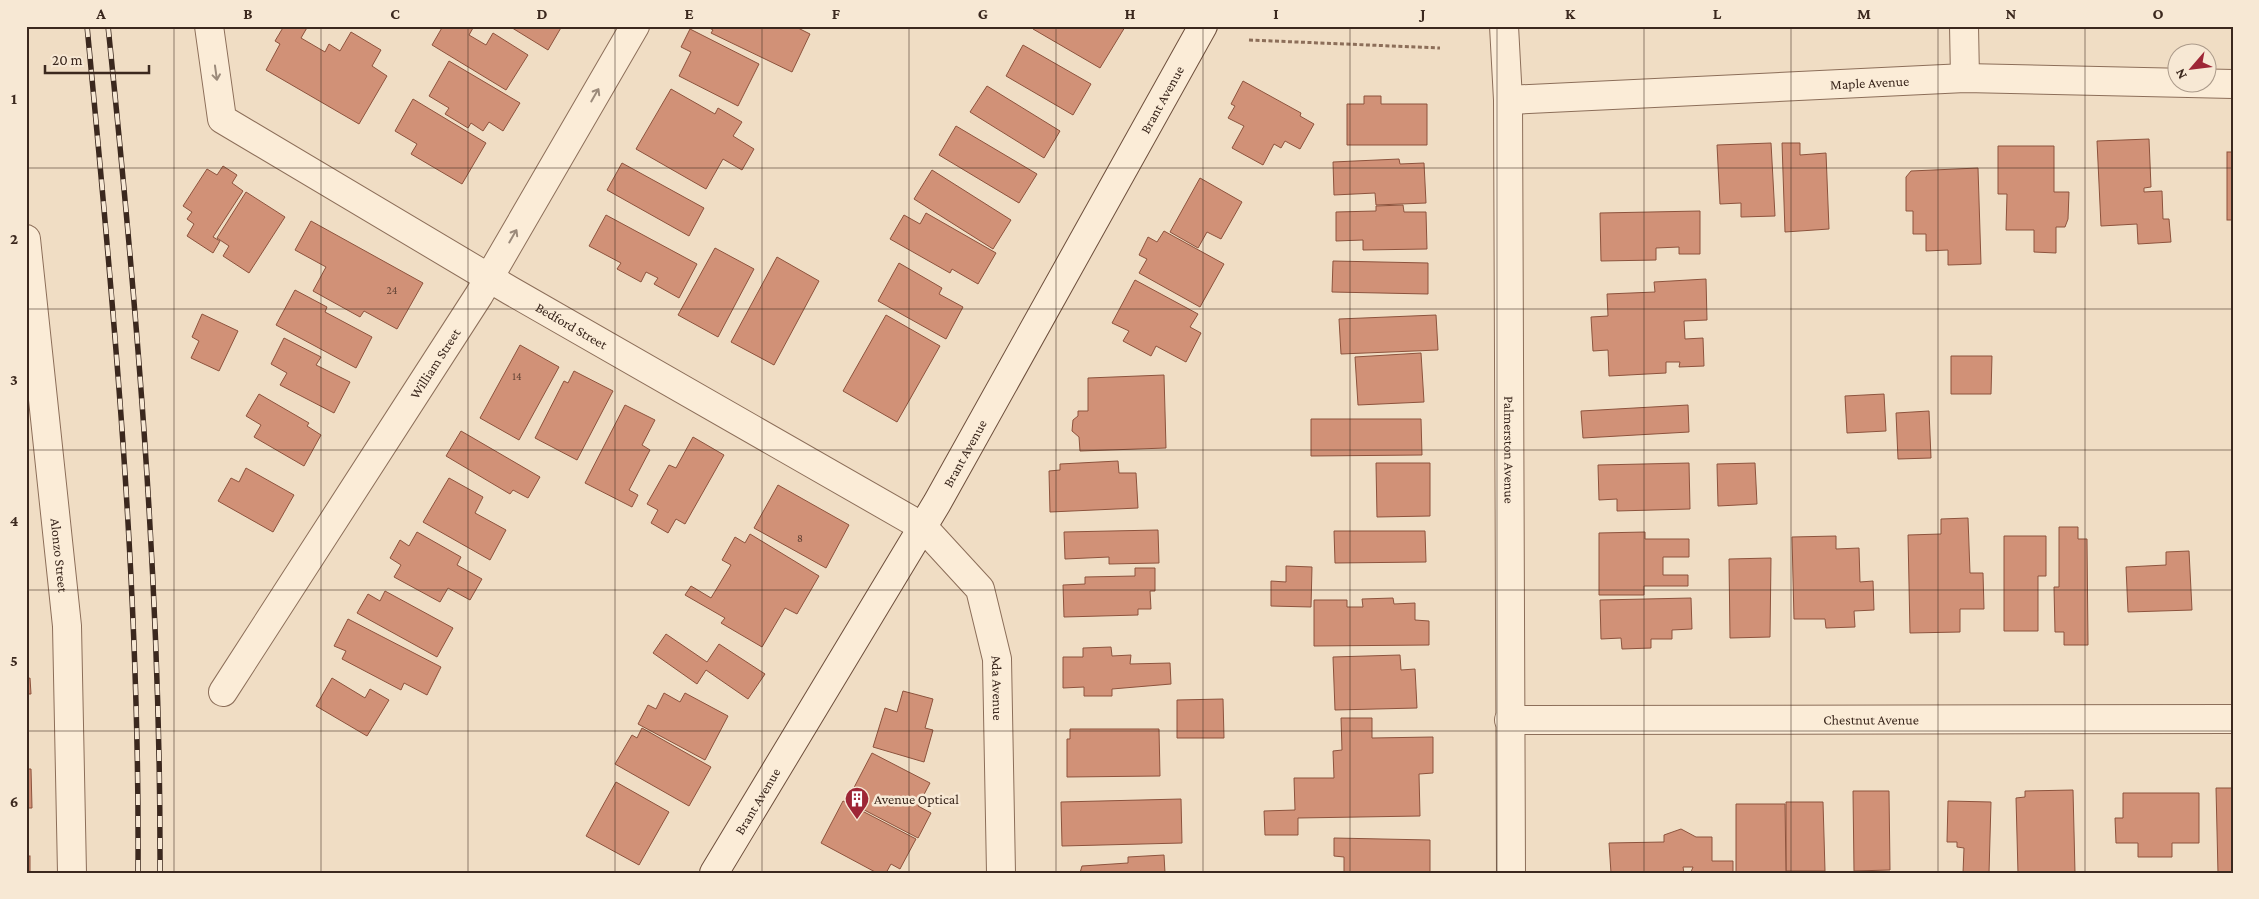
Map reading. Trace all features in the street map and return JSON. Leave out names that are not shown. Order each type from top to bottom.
[{"type":"street","name":"Bedford Street","points":[[209,26],[222,119],[484,287],[923,527]]},
{"type":"street","name":"William Street","points":[[223,692],[484,287],[635,26]]},
{"type":"street","name":"Brant Avenue","points":[[714,873],[923,527],[1203,26]]},
{"type":"street","name":"Palmerston Avenue","points":[[1504,26],[1508,100],[1511,873]]},
{"type":"street","points":[[1964,26],[1965,78]]},
{"type":"street","name":"Maple Avenue","points":[[1508,100],[1965,78],[2233,84]]},
{"type":"street","name":"Alonzo Street","points":[[26,239],[67,626],[72,873]]},
{"type":"street","name":"Ada Avenue","points":[[923,527],[980,589],[997,659],[1001,873]]},
{"type":"street","name":"Chestnut Avenue","points":[[1509,720],[2233,719]]},
{"type":"path","points":[[1249,40],[1440,48]]},
{"type":"building","points":[[284,26],[308,26],[301,38],[325,52],[329,44],[340,51],[351,32],[381,50],[372,66],[387,76],[359,124],[266,70],[280,44],[275,41]]},
{"type":"building","points":[[443,26],[470,26],[473,28],[469,35],[486,45],[493,33],[528,55],[506,90],[432,45]]},
{"type":"building","points":[[509,26],[562,26],[548,50]]},
{"type":"building","points":[[706,26],[794,26],[810,34],[792,72],[711,33],[713,30]]},
{"type":"building","points":[[1035,26],[1125,27],[1100,68],[1033,29]]},
{"type":"building","points":[[690,29],[759,64],[738,106],[679,76],[691,52],[681,47]]},
{"type":"building","points":[[1023,45],[1091,84],[1073,115],[1006,76]]},
{"type":"building","points":[[449,61],[520,103],[503,131],[489,122],[483,131],[471,123],[468,128],[445,114],[449,108],[429,96]]},
{"type":"building","points":[[1243,81],[1301,113],[1300,116],[1314,124],[1300,149],[1285,141],[1281,148],[1274,144],[1263,165],[1232,148],[1244,126],[1228,118],[1235,106],[1231,104]]},
{"type":"building","points":[[987,86],[1060,131],[1044,158],[970,112]]},
{"type":"building","points":[[671,89],[715,114],[718,108],[742,122],[733,136],[754,149],[742,170],[723,159],[706,189],[636,149]]},
{"type":"building","points":[[1364,96],[1381,96],[1381,104],[1427,104],[1427,145],[1347,145],[1347,104],[1364,104]]},
{"type":"building","points":[[413,99],[486,143],[462,184],[411,154],[417,144],[395,131]]},
{"type":"building","points":[[956,126],[1037,174],[1019,203],[939,155]]},
{"type":"building","points":[[2149,139],[2151,187],[2144,188],[2144,192],[2162,191],[2163,219],[2169,219],[2171,242],[2138,244],[2137,224],[2101,226],[2097,141]]},
{"type":"building","points":[[1771,143],[1775,216],[1741,217],[1741,203],[1720,204],[1717,145]]},
{"type":"building","points":[[1782,143],[1800,143],[1800,155],[1826,153],[1829,229],[1785,232]]},
{"type":"building","points":[[1998,146],[2054,146],[2054,192],[2069,192],[2068,219],[2065,227],[2056,227],[2056,253],[2034,252],[2034,230],[2006,230],[2007,194],[1998,194]]},
{"type":"building","points":[[2227,152],[2233,152],[2233,220],[2227,220]]},
{"type":"building","points":[[1399,159],[1400,164],[1424,163],[1426,203],[1376,205],[1375,193],[1334,195],[1333,162]]},
{"type":"building","points":[[622,163],[704,208],[689,236],[607,190]]},
{"type":"building","points":[[223,166],[237,175],[232,183],[243,191],[213,237],[220,241],[213,253],[187,236],[194,224],[187,219],[192,212],[183,206],[207,169],[217,175]]},
{"type":"building","points":[[1978,168],[1981,264],[1948,265],[1948,250],[1926,251],[1926,234],[1913,234],[1913,211],[1906,211],[1906,177],[1911,171]]},
{"type":"building","points":[[932,170],[1011,220],[993,249],[914,199]]},
{"type":"building","points":[[1200,178],[1242,202],[1221,239],[1207,232],[1198,248],[1170,232]]},
{"type":"building","points":[[246,192],[285,217],[249,273],[223,256],[229,246],[217,238]]},
{"type":"building","points":[[1403,205],[1404,212],[1426,212],[1427,249],[1363,250],[1363,240],[1336,241],[1336,212],[1376,211],[1376,206]]},
{"type":"building","points":[[1700,211],[1700,254],[1679,254],[1679,247],[1656,248],[1656,260],[1601,261],[1600,213]]},
{"type":"building","points":[[926,213],[996,253],[978,284],[952,269],[950,273],[890,239],[904,215],[920,224]]},
{"type":"building","points":[[606,215],[697,264],[679,298],[654,284],[658,278],[646,272],[641,282],[617,269],[621,263],[589,246]]},
{"type":"building","points":[[311,221],[423,283],[397,329],[364,311],[360,317],[313,291],[326,267],[295,250]]},
{"type":"building","points":[[1164,231],[1224,264],[1200,307],[1139,273],[1147,259],[1139,255],[1148,237],[1157,242]]},
{"type":"building","points":[[715,248],[754,269],[718,337],[678,315]]},
{"type":"building","points":[[777,257],[819,281],[774,365],[731,342]]},
{"type":"building","points":[[1333,261],[1428,263],[1428,294],[1332,292]]},
{"type":"building","points":[[899,263],[942,288],[939,294],[963,307],[946,339],[878,301]]},
{"type":"building","points":[[1706,279],[1707,320],[1684,321],[1685,339],[1703,338],[1704,366],[1679,367],[1680,362],[1666,362],[1666,373],[1609,376],[1608,350],[1593,351],[1591,317],[1608,316],[1607,294],[1655,292],[1654,282]]},
{"type":"building","points":[[1135,280],[1198,314],[1190,327],[1201,333],[1186,362],[1156,346],[1151,356],[1123,341],[1129,331],[1112,323]]},
{"type":"building","points":[[295,290],[327,307],[325,312],[372,337],[356,368],[276,325]]},
{"type":"building","points":[[202,314],[238,331],[219,371],[191,358],[199,341],[192,337]]},
{"type":"building","points":[[886,315],[940,346],[897,422],[843,391]]},
{"type":"building","points":[[1436,315],[1438,350],[1341,354],[1339,319]]},
{"type":"building","points":[[284,338],[321,357],[316,365],[350,382],[334,413],[280,385],[287,373],[271,364]]},
{"type":"building","points":[[520,345],[559,367],[519,440],[480,418]]},
{"type":"building","points":[[1421,353],[1424,402],[1358,405],[1355,357]]},
{"type":"building","points":[[1951,356],[1992,356],[1991,394],[1951,394]]},
{"type":"building","points":[[574,371],[613,391],[577,460],[535,438],[564,381],[568,383]]},
{"type":"building","points":[[1164,375],[1166,448],[1080,451],[1079,437],[1072,431],[1073,420],[1078,416],[1078,411],[1088,411],[1088,378]]},
{"type":"building","points":[[259,394],[309,423],[307,426],[321,435],[304,466],[254,437],[261,425],[246,416]]},
{"type":"building","points":[[1884,394],[1886,431],[1847,433],[1845,396]]},
{"type":"building","points":[[625,405],[655,420],[642,445],[650,450],[629,490],[638,495],[632,507],[585,483]]},
{"type":"building","points":[[1688,405],[1689,432],[1583,438],[1581,411]]},
{"type":"building","points":[[1929,411],[1931,458],[1898,459],[1896,413]]},
{"type":"building","points":[[1311,419],[1421,419],[1422,455],[1311,456]]},
{"type":"building","points":[[461,431],[540,477],[528,498],[513,490],[510,494],[446,456]]},
{"type":"building","points":[[693,437],[724,455],[685,524],[676,519],[668,533],[651,523],[658,510],[647,504],[669,465],[676,468]]},
{"type":"building","points":[[1118,461],[1119,473],[1136,473],[1138,508],[1050,512],[1049,471],[1060,470],[1060,464]]},
{"type":"building","points":[[1376,463],[1430,463],[1430,516],[1377,517]]},
{"type":"building","points":[[1689,463],[1690,509],[1617,511],[1617,499],[1599,500],[1598,465]]},
{"type":"building","points":[[1755,463],[1757,504],[1718,506],[1717,464]]},
{"type":"building","points":[[246,468],[294,495],[273,532],[218,501],[231,478],[239,482]]},
{"type":"building","points":[[449,478],[483,497],[475,513],[506,530],[490,560],[423,522]]},
{"type":"building","points":[[778,485],[849,525],[826,568],[754,528]]},
{"type":"building","points":[[1968,518],[1970,573],[1983,573],[1984,609],[1960,609],[1960,632],[1910,633],[1908,535],[1941,534],[1941,519]]},
{"type":"building","points":[[2059,527],[2078,527],[2078,539],[2087,539],[2088,645],[2064,645],[2064,632],[2055,632],[2054,587],[2059,587]]},
{"type":"building","points":[[1158,530],[1159,563],[1109,564],[1109,557],[1065,559],[1064,532]]},
{"type":"building","points":[[1334,531],[1425,531],[1426,562],[1335,563]]},
{"type":"building","points":[[417,532],[461,557],[457,565],[482,579],[470,600],[448,588],[440,602],[394,577],[401,565],[390,558],[400,540],[409,546]]},
{"type":"building","points":[[1645,532],[1645,539],[1689,539],[1689,557],[1663,557],[1663,575],[1688,575],[1688,586],[1644,586],[1644,595],[1599,595],[1599,533]]},
{"type":"building","points":[[750,534],[819,576],[797,614],[785,608],[762,647],[721,623],[725,618],[685,595],[691,586],[711,598],[731,565],[722,560],[735,537],[745,543]]},
{"type":"building","points":[[1836,536],[1836,549],[1859,548],[1860,582],[1873,581],[1874,610],[1854,611],[1855,627],[1826,628],[1825,619],[1794,619],[1792,537]]},
{"type":"building","points":[[2004,536],[2046,536],[2046,576],[2038,576],[2038,631],[2004,631]]},
{"type":"building","points":[[2189,551],[2192,610],[2128,612],[2126,567],[2166,565],[2166,552]]},
{"type":"building","points":[[1771,558],[1770,637],[1730,638],[1729,559]]},
{"type":"building","points":[[1286,566],[1312,567],[1311,607],[1271,606],[1271,581],[1286,582]]},
{"type":"building","points":[[1135,568],[1155,568],[1155,591],[1150,591],[1151,609],[1138,609],[1138,615],[1064,617],[1063,585],[1085,584],[1085,577],[1135,576]]},
{"type":"building","points":[[385,591],[453,628],[437,657],[357,613],[368,594],[380,601]]},
{"type":"building","points":[[1393,598],[1394,604],[1415,603],[1415,620],[1429,621],[1429,645],[1314,646],[1314,600],[1347,600],[1347,607],[1363,607],[1362,599]]},
{"type":"building","points":[[1691,598],[1692,629],[1672,630],[1672,639],[1651,639],[1651,648],[1622,649],[1621,638],[1601,639],[1600,600]]},
{"type":"building","points":[[348,619],[441,667],[427,695],[404,683],[401,690],[342,659],[346,651],[334,646]]},
{"type":"building","points":[[666,634],[707,662],[719,644],[765,674],[748,699],[706,670],[697,684],[653,653]]},
{"type":"building","points":[[1111,647],[1112,656],[1131,655],[1130,664],[1170,663],[1171,684],[1112,689],[1112,696],[1084,696],[1084,687],[1063,688],[1063,657],[1083,657],[1083,648]]},
{"type":"building","points":[[1400,655],[1401,670],[1415,669],[1417,708],[1335,710],[1333,657]]},
{"type":"building","points":[[30,678],[31,694],[26,694],[26,679]]},
{"type":"building","points":[[332,678],[365,698],[370,689],[389,700],[367,736],[316,706]]},
{"type":"building","points":[[903,691],[933,699],[925,728],[933,730],[924,762],[873,747],[885,708],[897,712]]},
{"type":"building","points":[[664,693],[680,702],[685,693],[728,716],[705,760],[638,724],[648,705],[656,709]]},
{"type":"building","points":[[1223,699],[1224,738],[1177,738],[1177,700]]},
{"type":"building","points":[[1341,718],[1372,718],[1372,738],[1433,737],[1433,773],[1419,774],[1420,816],[1298,818],[1298,835],[1265,835],[1264,811],[1295,810],[1294,778],[1334,778],[1333,751],[1342,750]]},
{"type":"building","points":[[642,728],[711,767],[689,806],[615,764],[632,735],[637,738]]},
{"type":"building","points":[[1070,729],[1159,729],[1160,776],[1067,777],[1067,739],[1070,739]]},
{"type":"building","points":[[872,753],[930,783],[918,806],[931,813],[918,838],[847,801]]},
{"type":"building","points":[[26,769],[31,769],[32,808],[26,808]]},
{"type":"building","points":[[616,782],[669,812],[639,865],[586,836]]},
{"type":"building","points":[[2216,788],[2233,788],[2233,872],[2218,873]]},
{"type":"building","points":[[2073,790],[2075,873],[2018,873],[2016,798],[2025,797],[2025,791]]},
{"type":"building","points":[[1853,791],[1889,791],[1890,870],[1854,871]]},
{"type":"building","points":[[2123,793],[2199,793],[2199,843],[2172,843],[2172,857],[2138,857],[2138,843],[2116,843],[2115,818],[2123,818]]},
{"type":"building","points":[[1181,799],[1182,843],[1062,846],[1061,802]]},
{"type":"building","name":"Avenue Optical","points":[[843,801],[916,839],[900,869],[891,864],[886,873],[877,873],[821,843]]},
{"type":"building","points":[[1948,801],[1991,802],[1989,873],[1963,873],[1964,848],[1957,847],[1957,842],[1947,842]]},
{"type":"building","points":[[1786,802],[1823,802],[1825,871],[1786,871]]},
{"type":"building","points":[[1736,804],[1785,804],[1786,873],[1736,873]]},
{"type":"building","points":[[1681,829],[1696,837],[1712,837],[1712,861],[1733,861],[1733,873],[1691,872],[1693,867],[1683,867],[1684,873],[1611,873],[1609,843],[1664,842],[1664,835]]},
{"type":"building","points":[[1334,838],[1430,840],[1430,873],[1344,872],[1344,857],[1334,856]]},
{"type":"building","points":[[1164,855],[1165,873],[1080,873],[1082,866],[1128,863],[1128,857]]},
{"type":"building","points":[[26,856],[30,856],[30,873],[26,873]]},
{"type":"railway","points":[[87,26],[116,343],[130,555],[135,661],[138,873]]},
{"type":"railway","points":[[108,26],[137,343],[152,555],[159,767],[160,873]]},
{"type":"place","name":"Avenue Optical","points":[[857,820]]}]
